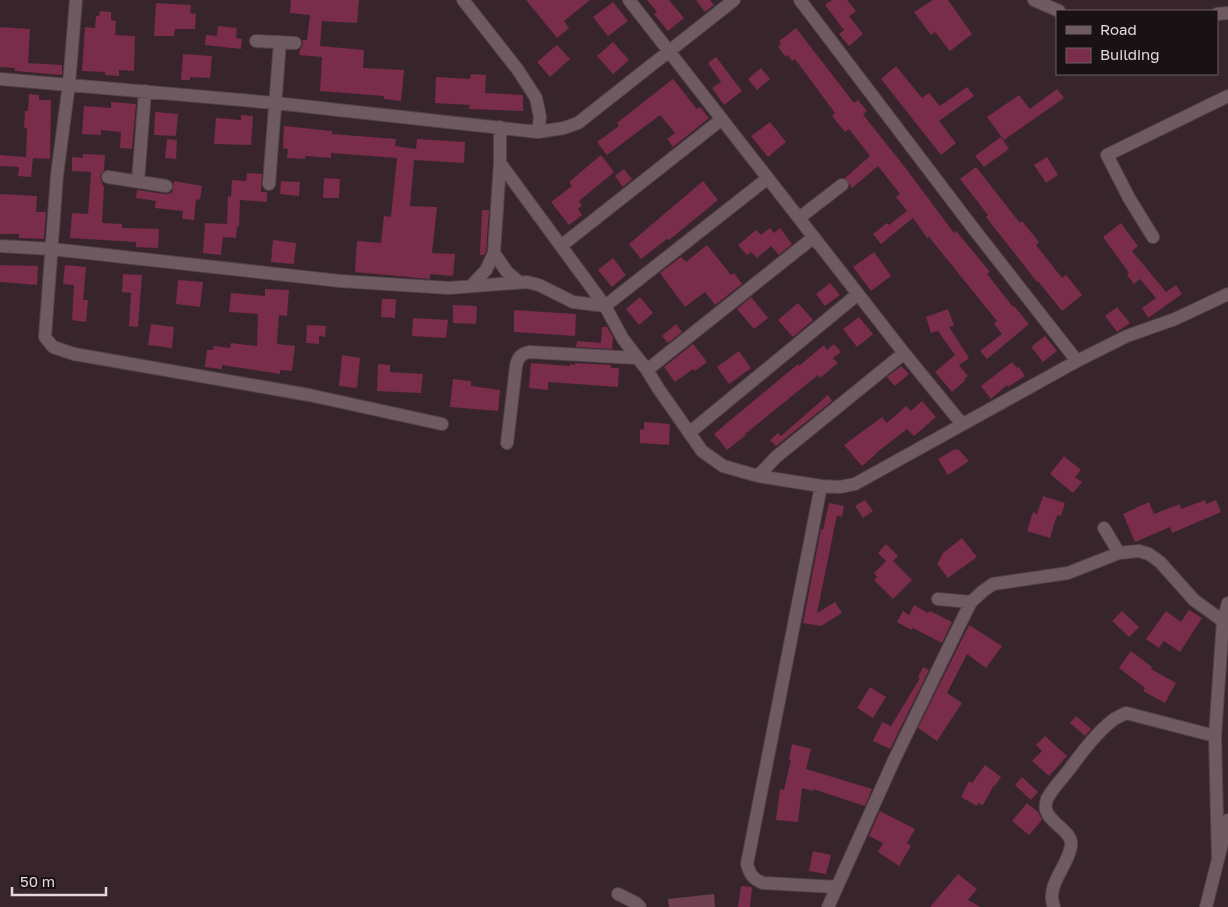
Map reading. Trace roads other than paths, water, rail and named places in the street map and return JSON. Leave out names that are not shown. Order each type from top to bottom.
[{"type":"street","points":[[76,0],[69,84],[56,175],[52,249],[45,320],[45,337],[52,347],[74,354],[309,395],[442,424]]},
{"type":"street","points":[[463,0],[518,70],[536,98],[540,117],[538,132]]},
{"type":"street","points":[[629,0],[904,353],[962,424]]},
{"type":"street","points":[[0,79],[275,103],[538,132],[564,128],[578,122],[670,52],[734,0]]},
{"type":"street","points":[[800,0],[973,228],[1077,361]]},
{"type":"street","points":[[1034,0],[1057,10]]},
{"type":"street","points":[[256,41],[295,42]]},
{"type":"street","points":[[269,184],[280,42]]},
{"type":"street","points":[[138,181],[145,91]]},
{"type":"street","points":[[1153,237],[1129,198],[1107,155],[1228,96]]},
{"type":"street","points":[[561,246],[722,119]]},
{"type":"street","points":[[472,286],[486,270],[494,253],[500,163],[500,127]]},
{"type":"street","points":[[500,163],[605,306],[623,339],[647,370],[702,451],[723,466],[758,476],[821,486],[840,487],[855,484],[1077,361],[1127,336],[1176,319],[1228,294]]},
{"type":"street","points":[[108,177],[166,186]]},
{"type":"street","points":[[0,246],[52,249],[340,281],[449,288],[527,282],[539,285],[573,302],[605,306],[768,178]]},
{"type":"street","points":[[799,218],[842,185]]},
{"type":"street","points":[[647,370],[814,237]]},
{"type":"street","points":[[494,253],[507,272],[519,282]]},
{"type":"street","points":[[689,433],[858,294]]},
{"type":"street","points":[[507,443],[517,359],[522,354],[529,352],[636,358]]},
{"type":"street","points":[[758,476],[776,457],[904,353]]},
{"type":"street","points":[[821,486],[747,864],[752,877],[763,883],[838,887]]},
{"type":"street","points":[[1104,528],[1118,553]]},
{"type":"street","points":[[828,907],[894,760],[971,602],[982,591],[993,584],[1068,573],[1118,553],[1139,551],[1149,554],[1160,562],[1194,600],[1223,621]]},
{"type":"street","points":[[938,599],[971,602]]},
{"type":"street","points":[[1218,857],[1215,736],[1223,621],[1228,603]]},
{"type":"street","points":[[1054,907],[1052,896],[1054,885],[1069,855],[1071,844],[1068,836],[1048,814],[1045,808],[1046,801],[1088,745],[1112,721],[1126,713],[1215,736]]},
{"type":"street","points":[[1206,907],[1228,820]]},
{"type":"street","points":[[618,894],[640,907]]}]
